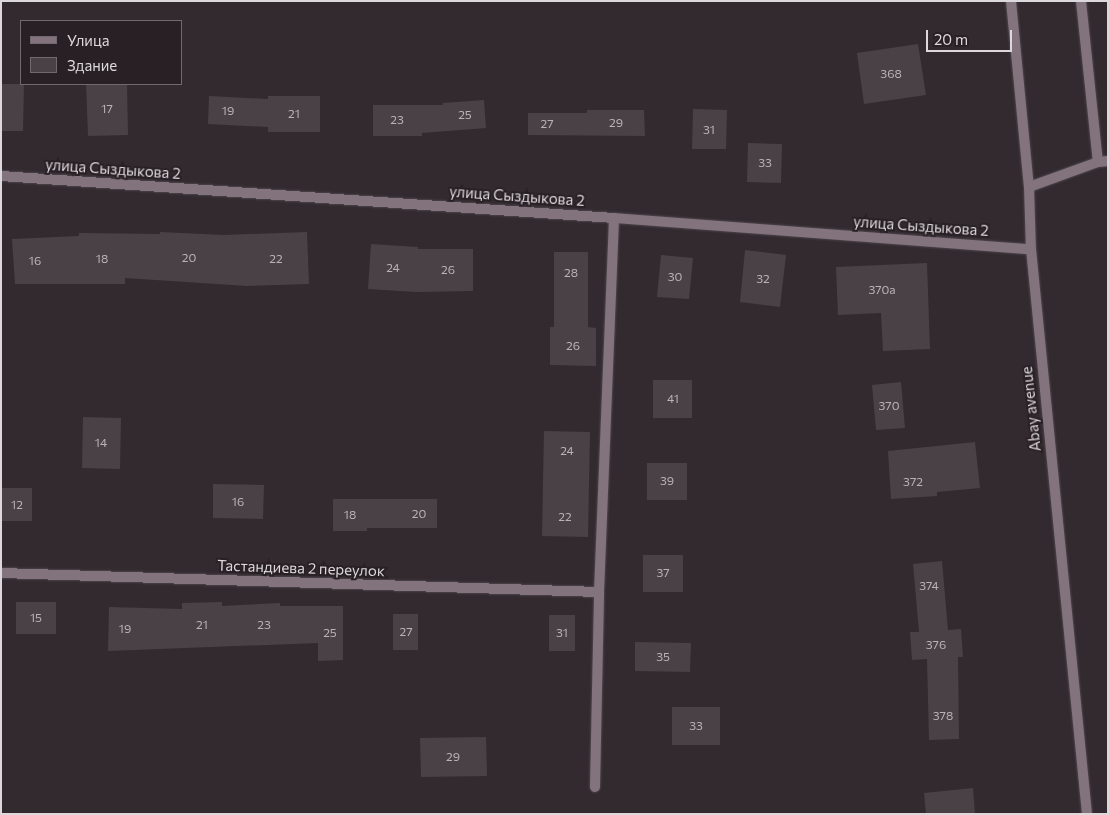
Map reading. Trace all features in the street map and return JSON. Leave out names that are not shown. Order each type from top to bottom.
[{"type":"street","name":"Abay avenue","points":[[1011,1],[1029,187],[1031,250],[1087,814]]},
{"type":"street","points":[[1029,187],[1103,162],[1081,1]]},
{"type":"street","name":"улица Сыздыкова 2","points":[[1,176],[614,218],[1031,250]]},
{"type":"street","points":[[595,787],[599,592],[614,218]]},
{"type":"street","name":"Тастандиева 2 переулок","points":[[1,573],[599,592]]},
{"type":"building","points":[[918,44],[926,95],[864,104],[857,53]]},
{"type":"building","points":[[1,84],[24,85],[23,131],[1,131]]},
{"type":"building","points":[[86,85],[127,85],[128,135],[88,136]]},
{"type":"building","points":[[209,96],[268,99],[268,96],[320,96],[320,132],[268,132],[268,127],[208,124]]},
{"type":"building","points":[[484,100],[486,128],[422,133],[422,136],[373,136],[373,105],[443,105],[443,103]]},
{"type":"building","points":[[693,109],[727,110],[726,149],[692,149]]},
{"type":"building","points":[[587,110],[644,110],[645,136],[528,135],[528,113],[587,113]]},
{"type":"building","points":[[748,143],[782,144],[781,183],[747,182]]},
{"type":"building","points":[[160,232],[224,235],[307,232],[309,284],[247,286],[125,278],[125,284],[15,284],[12,239],[79,236],[79,233],[160,234]]},
{"type":"building","points":[[371,244],[418,247],[418,249],[473,249],[473,291],[416,292],[368,289]]},
{"type":"building","points":[[745,250],[786,255],[780,307],[740,302]]},
{"type":"building","points":[[554,252],[588,252],[588,327],[596,328],[596,366],[550,365],[550,327],[554,327]]},
{"type":"building","points":[[661,255],[693,258],[689,299],[657,297]]},
{"type":"building","points":[[927,263],[930,349],[883,351],[881,313],[838,315],[836,267]]},
{"type":"building","points":[[653,380],[692,380],[692,418],[653,418]]},
{"type":"building","points":[[901,382],[905,428],[876,430],[872,385]]},
{"type":"building","points":[[83,417],[121,418],[120,469],[82,468]]},
{"type":"building","points":[[544,431],[590,432],[588,537],[542,536]]},
{"type":"building","points":[[975,442],[980,488],[937,492],[937,496],[891,499],[888,451]]},
{"type":"building","points":[[647,463],[687,463],[687,500],[647,500]]},
{"type":"building","points":[[213,484],[264,485],[263,519],[213,518]]},
{"type":"building","points":[[1,488],[32,488],[32,521],[1,521]]},
{"type":"building","points":[[333,499],[437,499],[437,528],[367,528],[367,531],[333,531]]},
{"type":"building","points":[[643,555],[683,555],[683,592],[643,592]]},
{"type":"building","points":[[942,561],[948,630],[961,629],[963,657],[958,657],[959,739],[929,740],[927,659],[912,660],[910,632],[919,632],[913,564]]},
{"type":"building","points":[[16,602],[56,602],[56,634],[16,634]]},
{"type":"building","points":[[222,602],[222,606],[280,603],[280,606],[343,606],[343,660],[318,661],[318,643],[108,651],[109,607],[182,609],[182,603]]},
{"type":"building","points":[[393,614],[418,614],[418,650],[393,650]]},
{"type":"building","points":[[549,615],[575,615],[575,651],[549,651]]},
{"type":"building","points":[[635,642],[691,643],[690,672],[635,671]]},
{"type":"building","points":[[672,707],[720,707],[720,745],[672,745]]},
{"type":"building","points":[[486,737],[487,776],[421,777],[420,738]]},
{"type":"building","points":[[973,788],[975,814],[926,814],[924,793]]}]
